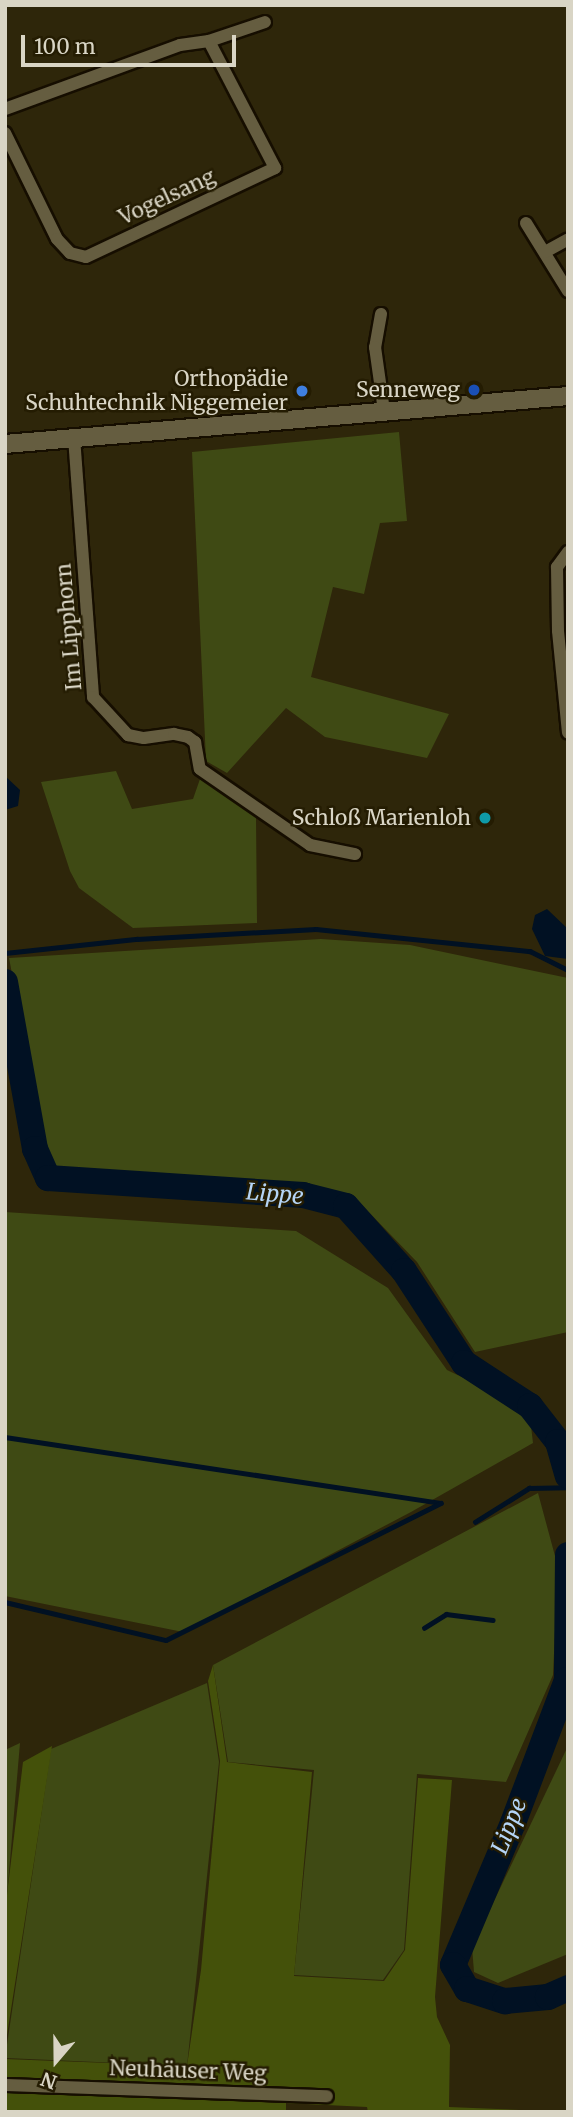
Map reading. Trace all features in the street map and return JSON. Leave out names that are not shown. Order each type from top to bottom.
[{"type":"street","points":[[5,109],[180,45],[209,41],[265,23]]},
{"type":"street","name":"Vogelsang","points":[[5,133],[57,239],[70,253],[86,257],[275,168],[209,41]]},
{"type":"street","points":[[526,222],[568,291]]},
{"type":"street","points":[[545,253],[568,239]]},
{"type":"street","points":[[381,314],[375,348],[384,411]]},
{"type":"street","points":[[5,443],[568,397]]},
{"type":"street","name":"Im Lipphorn","points":[[74,437],[93,697],[128,735],[188,737],[195,742],[200,769],[310,845],[355,854]]},
{"type":"street","points":[[568,552],[557,568],[559,643],[568,733]]},
{"type":"street","name":"Neuhäuser Weg","points":[[5,2085],[327,2096]]},
{"type":"green space","points":[[399,432],[407,521],[380,523],[364,594],[333,587],[311,677],[449,714],[427,758],[325,737],[286,708],[227,773],[206,761],[192,452]]},
{"type":"green space","points":[[116,771],[132,809],[193,799],[200,779],[256,817],[257,923],[133,928],[79,888],[70,871],[41,782]]},
{"type":"green space","points":[[321,939],[410,945],[568,978],[568,1332],[475,1352],[417,1262],[357,1200],[307,1186],[49,1167],[9,958]]},
{"type":"green space","points":[[5,1212],[296,1231],[388,1288],[447,1370],[529,1409],[533,1443],[411,1512],[183,1632],[5,1596]]},
{"type":"green space","points":[[538,1493],[558,1567],[553,1675],[506,1782],[417,1774],[404,1950],[383,1980],[294,1975],[314,1770],[228,1762],[213,1665]]},
{"type":"green space","points":[[213,1665],[227,1762],[312,1772],[294,1976],[384,1981],[405,1950],[418,1778],[452,1780],[435,1997],[437,2017],[450,2045],[449,2107],[568,2112],[368,2112],[367,2107],[286,2103],[286,2112],[5,2112],[5,2059],[187,2066],[201,1970],[220,1761],[208,1681]]},
{"type":"green space","points":[[207,1683],[219,1762],[187,2066],[5,2058],[51,1749]]},
{"type":"green space","points":[[20,1743],[6,1908],[5,1909],[5,1750]]},
{"type":"green space","points":[[52,1746],[5,2048],[5,1911],[23,1762]]},
{"type":"green space","points":[[568,1746],[568,1954],[498,1983],[474,1972],[472,1947]]},
{"type":"water","points":[[5,776],[20,790],[18,806],[5,810]]},
{"type":"water","points":[[547,909],[568,929],[568,959],[545,956],[532,929],[535,915]]},
{"type":"waterway","points":[[5,953],[137,939],[316,929],[530,951],[568,970]]},
{"type":"waterway","name":"Lippe","points":[[5,982],[35,1149],[48,1178],[303,1195],[346,1206],[404,1271],[464,1363],[530,1406],[558,1442],[568,1476]]},
{"type":"waterway","points":[[5,1437],[440,1503]]},
{"type":"waterway","points":[[475,1522],[529,1488],[568,1487]]},
{"type":"waterway","points":[[5,1602],[166,1640],[441,1503]]},
{"type":"waterway","name":"Lippe","points":[[568,1555],[567,1680],[513,1823],[453,1965],[467,1989],[505,2001],[548,1997],[568,1988]]},
{"type":"waterway","points":[[424,1628],[446,1614],[493,1620]]},
{"type":"place","name":"Senneweg","points":[[474,390]]},
{"type":"place","name":"Orthopädie Schuhtechnik Niggemeier","points":[[302,391]]},
{"type":"place","name":"Schloß Marienloh","points":[[485,818]]}]
